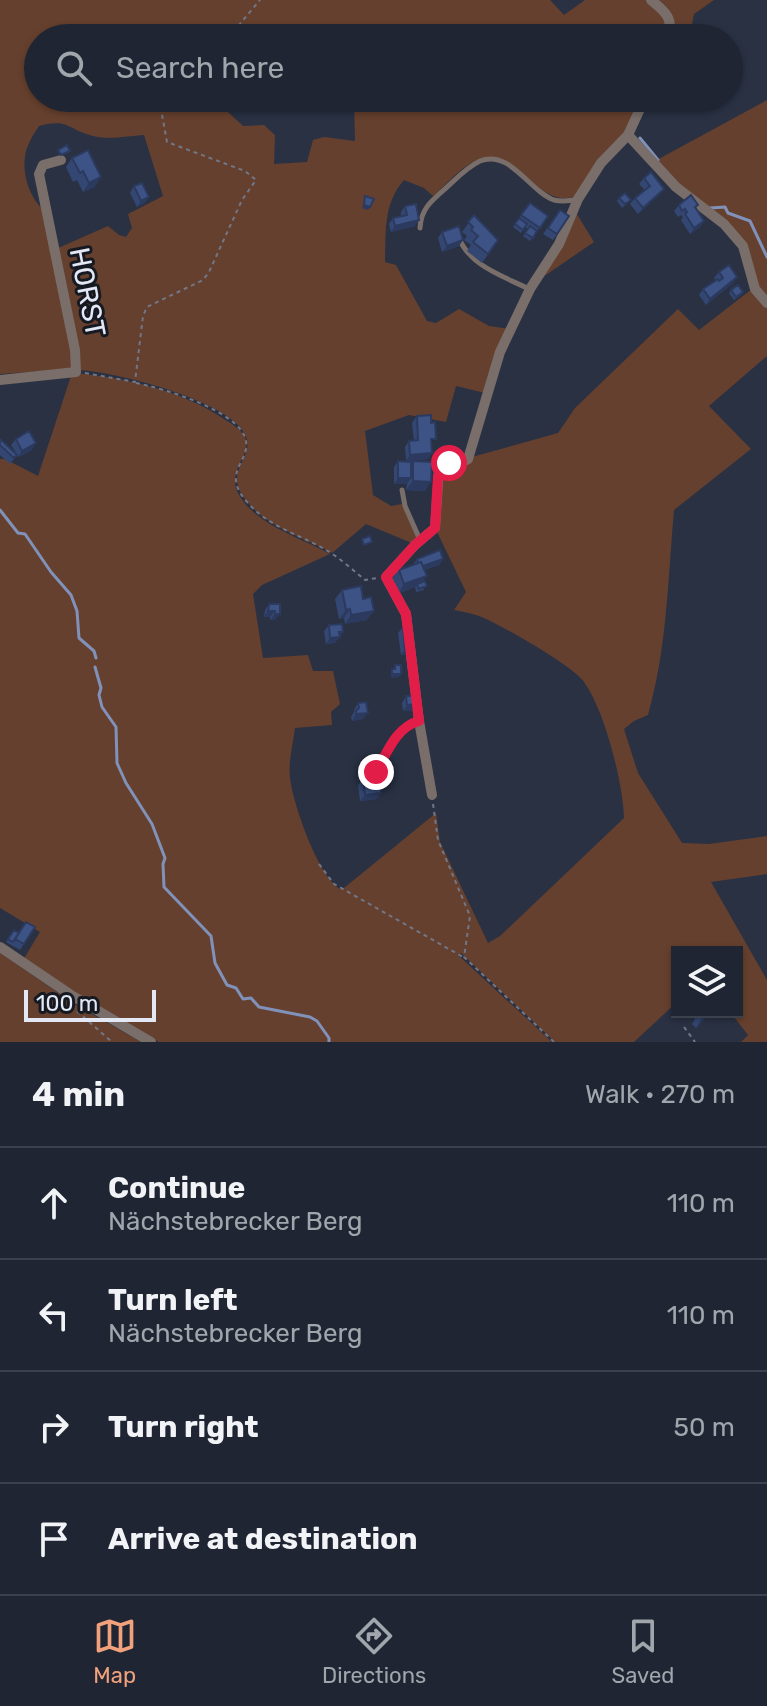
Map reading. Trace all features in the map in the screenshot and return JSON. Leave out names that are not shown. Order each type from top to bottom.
[{"type":"street","points":[[651,0],[667,12],[671,24]]},
{"type":"street","points":[[432,795],[406,614],[386,577],[435,528],[439,470],[449,463],[463,463],[468,459],[500,352],[530,289],[559,244],[578,199],[601,163],[628,135],[639,112]]},
{"type":"street","points":[[628,135],[676,187],[724,224],[743,246],[755,289],[767,303]]},
{"type":"street","name":"HORST","points":[[0,380],[76,372],[75,350],[39,174],[43,165],[61,160]]},
{"type":"street","points":[[0,947],[71,995],[151,1042]]},
{"type":"lane","points":[[420,228],[427,205],[472,165],[484,159],[508,163],[543,194],[555,200],[578,199]]},
{"type":"lane","points":[[456,229],[465,251],[479,263],[530,289]]},
{"type":"lane","points":[[402,490],[405,506],[420,540]]},
{"type":"lane","points":[[376,772],[401,730],[408,723],[419,721]]},
{"type":"path","points":[[240,24],[260,0]]},
{"type":"path","points":[[135,382],[143,316],[147,307],[203,280],[242,200],[256,180],[245,171],[167,142],[162,112]]},
{"type":"path","points":[[76,372],[97,373],[192,399],[238,426],[246,437],[247,446],[239,463],[237,482],[240,492],[254,509],[278,528],[332,554],[365,580],[386,577]]},
{"type":"path","points":[[432,795],[438,840],[470,916],[464,957]]},
{"type":"path","points":[[319,864],[334,884],[464,957],[554,1042]]},
{"type":"path","points":[[71,995],[71,1007],[112,1042]]},
{"type":"path","points":[[684,1027],[695,1042]]},
{"type":"shaded area","points":[[0,0],[550,0],[564,15],[585,0],[647,0],[666,21],[665,24],[24,24],[24,112],[228,112],[243,126],[264,125],[275,135],[274,164],[307,162],[313,140],[324,137],[355,141],[354,112],[636,112],[631,125],[578,195],[564,198],[552,196],[519,170],[496,158],[476,160],[433,196],[424,188],[404,180],[397,189],[387,219],[385,262],[396,265],[427,321],[436,323],[459,309],[489,326],[510,329],[485,393],[456,386],[446,422],[409,415],[365,431],[373,495],[391,506],[402,504],[418,539],[414,544],[366,524],[332,553],[282,529],[259,513],[241,493],[237,478],[247,440],[239,426],[222,413],[173,391],[118,376],[78,370],[56,249],[108,226],[126,237],[132,228],[128,214],[163,196],[144,135],[99,137],[57,123],[39,126],[34,133],[26,153],[25,172],[32,195],[46,212],[75,369],[0,374]]},
{"type":"shaded area","points":[[657,0],[714,0],[694,14],[692,24],[667,24]]},
{"type":"shaded area","points":[[767,100],[767,300],[757,287],[744,245],[677,186],[655,161]]},
{"type":"shaded area","points":[[575,211],[594,242],[543,277]]},
{"type":"shaded area","points":[[752,289],[767,307],[767,356],[709,406],[751,449],[674,510],[666,613],[654,690],[648,715],[624,729],[638,773],[682,843],[709,844],[767,836],[767,874],[711,882],[767,980],[767,1042],[741,1042],[748,1035],[735,1018],[743,1018],[743,946],[671,946],[671,1008],[634,1042],[555,1042],[461,953],[458,955],[552,1042],[159,1042],[94,1007],[23,960],[40,932],[0,908],[0,459],[38,476],[72,373],[131,382],[170,393],[207,409],[242,433],[246,446],[235,485],[246,504],[267,522],[330,554],[262,585],[253,594],[263,658],[308,655],[313,671],[333,671],[340,704],[331,712],[332,725],[295,728],[290,759],[290,778],[296,804],[315,855],[332,882],[340,889],[344,888],[436,813],[440,842],[488,943],[500,936],[624,818],[623,803],[606,729],[584,682],[553,657],[507,630],[481,617],[454,610],[466,592],[438,534],[439,479],[442,471],[465,466],[472,457],[558,433],[575,408],[678,309],[699,330]]},
{"type":"shaded area","points":[[0,953],[76,1005],[141,1042],[0,1042]]},
{"type":"building","points":[[67,145],[70,151],[61,155],[58,150]]},
{"type":"building","points":[[88,150],[101,177],[89,183],[72,158]]},
{"type":"building","points":[[651,172],[664,189],[643,208],[635,198],[650,186],[644,178]]},
{"type":"building","points":[[142,183],[149,197],[141,201],[134,186]]},
{"type":"building","points":[[625,193],[631,200],[625,204],[619,198]]},
{"type":"building","points":[[691,195],[704,221],[694,228],[685,214],[687,212],[685,209],[682,211],[679,205]]},
{"type":"building","points":[[365,196],[374,199],[370,207],[364,205]]},
{"type":"building","points":[[530,203],[548,216],[540,228],[521,215]]},
{"type":"building","points":[[416,204],[419,220],[395,226],[393,218],[407,215],[405,206]]},
{"type":"building","points":[[560,210],[569,216],[557,234],[548,228]]},
{"type":"building","points":[[474,215],[498,240],[488,254],[473,242],[478,236],[468,222]]},
{"type":"building","points":[[519,218],[527,224],[523,230],[515,224]]},
{"type":"building","points":[[459,226],[463,240],[447,246],[442,232]]},
{"type":"building","points":[[530,226],[537,231],[533,238],[525,233]]},
{"type":"building","points":[[729,265],[737,277],[710,299],[703,289],[723,278],[719,272]]},
{"type":"building","points":[[738,285],[743,292],[736,297],[731,290]]},
{"type":"building","points":[[431,415],[431,423],[435,422],[436,439],[431,439],[432,453],[410,455],[409,441],[418,440],[417,416]]},
{"type":"building","points":[[29,431],[36,443],[22,451],[16,439]]},
{"type":"building","points":[[0,439],[17,455],[14,458],[0,445]]},
{"type":"building","points":[[398,461],[411,462],[411,478],[398,478]]},
{"type":"building","points":[[413,461],[432,462],[431,482],[413,481]]},
{"type":"building","points":[[370,536],[372,542],[364,545],[362,539]]},
{"type":"building","points":[[440,550],[443,559],[423,566],[421,562],[418,563],[417,559]]},
{"type":"building","points":[[421,562],[427,576],[404,584],[399,570]]},
{"type":"building","points":[[425,581],[427,586],[419,589],[417,584]]},
{"type":"building","points":[[361,586],[363,599],[371,597],[374,611],[351,615],[350,609],[346,610],[342,590]]},
{"type":"building","points":[[269,604],[280,604],[280,614],[268,611]]},
{"type":"building","points":[[342,624],[340,637],[330,638],[329,625]]},
{"type":"building","points":[[403,627],[408,627],[410,648],[405,649]]},
{"type":"building","points":[[395,665],[401,665],[401,674],[392,674]]},
{"type":"building","points":[[406,696],[417,696],[417,704],[407,705]]},
{"type":"building","points":[[366,702],[368,713],[356,714],[358,703]]},
{"type":"building","points":[[379,777],[381,793],[365,795],[363,779]]},
{"type":"building","points":[[26,922],[35,927],[24,944],[15,939]]},
{"type":"building","points":[[14,930],[19,933],[13,942],[8,939]]},
{"type":"waterway","points":[[640,138],[658,160]]},
{"type":"waterway","points":[[710,208],[725,207],[728,213],[750,221],[767,257]]},
{"type":"waterway","points":[[0,510],[18,533],[25,534],[71,595],[77,611],[79,638],[94,651],[96,658]]},
{"type":"waterway","points":[[95,667],[102,707],[116,727],[117,763],[152,824],[165,858],[164,887],[211,936],[215,963],[227,985],[236,988],[243,999],[251,998],[259,1007],[310,1017],[317,1021],[329,1042]]},
{"type":"route","points":[[376,772],[401,730],[408,723],[419,721],[406,614],[386,577],[435,528],[439,470],[449,463]]}]
